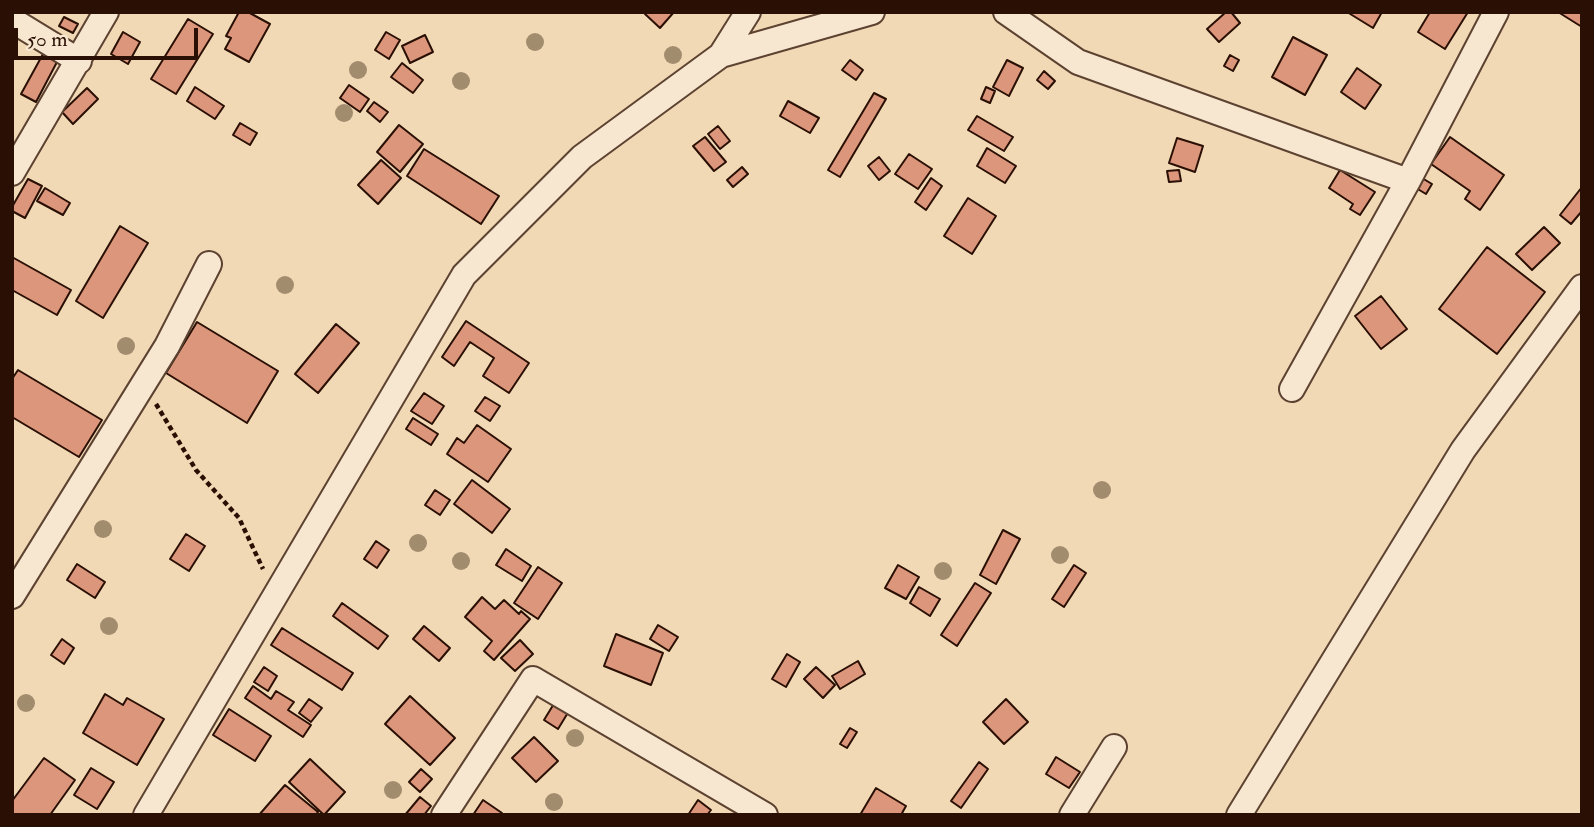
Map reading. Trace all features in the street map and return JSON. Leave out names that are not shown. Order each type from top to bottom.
[{"type":"street","points":[[12,173],[106,12]]},
{"type":"street","points":[[721,55],[748,12]]},
{"type":"street","points":[[146,815],[464,275],[582,157],[721,55],[872,12]]},
{"type":"street","points":[[1006,12],[1078,62],[1408,181]]},
{"type":"street","points":[[1292,389],[1408,181],[1496,12]]},
{"type":"street","points":[[12,20],[79,61]]},
{"type":"street","points":[[12,596],[167,346],[209,264]]},
{"type":"street","points":[[1239,815],[1463,450],[1582,287]]},
{"type":"street","points":[[444,815],[533,679],[765,815]]},
{"type":"street","points":[[1072,815],[1114,747]]},
{"type":"path","points":[[143,382],[196,470],[239,518],[275,594]]},
{"type":"building","points":[[239,12],[248,12],[270,24],[249,62],[225,49],[231,38],[226,36]]},
{"type":"building","points":[[674,12],[660,28],[645,14]]},
{"type":"building","points":[[1226,12],[1231,12],[1240,23],[1219,42],[1207,29]]},
{"type":"building","points":[[1347,12],[1382,12],[1373,28]]},
{"type":"building","points":[[1430,12],[1468,12],[1445,49],[1418,32]]},
{"type":"building","points":[[1558,12],[1582,12],[1582,27]]},
{"type":"building","points":[[64,17],[78,24],[73,33],[59,26]]},
{"type":"building","points":[[188,19],[213,34],[176,94],[151,79]]},
{"type":"building","points":[[123,32],[140,42],[128,64],[111,54]]},
{"type":"building","points":[[386,32],[400,40],[389,59],[375,50]]},
{"type":"building","points":[[425,35],[433,52],[410,63],[402,46]]},
{"type":"building","points":[[1293,37],[1327,55],[1305,95],[1272,77]]},
{"type":"building","points":[[43,54],[57,62],[36,102],[21,94]]},
{"type":"building","points":[[1230,55],[1239,60],[1233,71],[1224,66]]},
{"type":"building","points":[[850,60],[863,70],[856,80],[842,70]]},
{"type":"building","points":[[1007,60],[1023,68],[1009,96],[993,87]]},
{"type":"building","points":[[402,63],[423,80],[413,93],[391,77]]},
{"type":"building","points":[[1357,68],[1381,85],[1365,109],[1341,92]]},
{"type":"building","points":[[1044,71],[1055,81],[1048,89],[1037,80]]},
{"type":"building","points":[[349,85],[369,99],[360,112],[340,98]]},
{"type":"building","points":[[195,87],[224,106],[215,119],[187,101]]},
{"type":"building","points":[[986,87],[995,91],[990,103],[981,99]]},
{"type":"building","points":[[87,88],[98,99],[73,124],[62,112]]},
{"type":"building","points":[[874,93],[886,99],[840,177],[828,170]]},
{"type":"building","points":[[788,101],[819,118],[810,133],[780,116]]},
{"type":"building","points":[[374,102],[388,112],[380,122],[367,111]]},
{"type":"building","points":[[977,116],[1013,137],[1004,151],[968,130]]},
{"type":"building","points":[[240,123],[257,133],[250,145],[233,135]]},
{"type":"building","points":[[399,125],[423,144],[400,172],[377,152]]},
{"type":"building","points":[[718,126],[730,141],[720,149],[708,134]]},
{"type":"building","points":[[705,137],[726,162],[714,171],[693,146]]},
{"type":"building","points":[[1450,137],[1504,175],[1480,210],[1465,199],[1470,191],[1431,164]]},
{"type":"building","points":[[1177,138],[1203,146],[1195,172],[1169,163]]},
{"type":"building","points":[[987,148],[1016,166],[1005,183],[977,166]]},
{"type":"building","points":[[424,149],[499,196],[481,224],[407,176]]},
{"type":"building","points":[[909,154],[932,169],[918,189],[895,174]]},
{"type":"building","points":[[879,157],[890,171],[879,180],[868,166]]},
{"type":"building","points":[[381,160],[401,178],[378,204],[358,185]]},
{"type":"building","points":[[742,167],[748,174],[733,187],[727,180]]},
{"type":"building","points":[[1179,170],[1181,181],[1169,182],[1167,171]]},
{"type":"building","points":[[1340,170],[1375,192],[1360,215],[1350,209],[1353,204],[1329,188]]},
{"type":"building","points":[[931,178],[942,186],[926,210],[915,202]]},
{"type":"building","points":[[1422,178],[1432,184],[1426,194],[1416,188]]},
{"type":"building","points":[[28,179],[42,186],[25,218],[12,211],[12,207]]},
{"type":"building","points":[[1582,187],[1582,211],[1571,224],[1560,215]]},
{"type":"building","points":[[45,188],[70,203],[63,215],[37,201]]},
{"type":"building","points":[[968,198],[996,216],[972,254],[944,236]]},
{"type":"building","points":[[120,226],[148,243],[103,318],[76,301]]},
{"type":"building","points":[[1544,227],[1560,243],[1532,270],[1516,254]]},
{"type":"building","points":[[1487,247],[1545,292],[1497,354],[1439,309]]},
{"type":"building","points":[[12,257],[71,290],[57,315],[12,290]]},
{"type":"building","points":[[1381,296],[1407,329],[1381,349],[1355,316]]},
{"type":"building","points":[[466,321],[529,363],[509,393],[483,376],[494,358],[470,342],[454,366],[442,357]]},
{"type":"building","points":[[197,322],[278,371],[247,423],[166,373]]},
{"type":"building","points":[[336,324],[359,343],[318,393],[295,374]]},
{"type":"building","points":[[18,370],[102,420],[79,457],[12,417],[12,379]]},
{"type":"building","points":[[424,393],[444,406],[432,424],[411,411]]},
{"type":"building","points":[[485,397],[500,406],[490,421],[475,411]]},
{"type":"building","points":[[413,418],[438,434],[431,445],[406,429]]},
{"type":"building","points":[[477,425],[511,449],[488,482],[447,454],[457,438],[464,443]]},
{"type":"building","points":[[472,480],[510,509],[492,533],[454,504]]},
{"type":"building","points":[[435,490],[450,500],[440,515],[425,505]]},
{"type":"building","points":[[1003,530],[1020,539],[996,584],[980,575]]},
{"type":"building","points":[[186,534],[205,546],[189,571],[170,559]]},
{"type":"building","points":[[376,541],[389,550],[377,568],[364,559]]},
{"type":"building","points":[[506,549],[531,566],[522,581],[496,565]]},
{"type":"building","points":[[77,564],[105,582],[95,598],[67,580]]},
{"type":"building","points":[[898,565],[919,577],[906,599],[885,588]]},
{"type":"building","points":[[1074,565],[1086,573],[1064,607],[1052,599]]},
{"type":"building","points":[[538,567],[562,583],[538,619],[514,603]]},
{"type":"building","points":[[975,583],[991,593],[957,646],[941,635]]},
{"type":"building","points":[[919,587],[940,599],[930,616],[910,603]]},
{"type":"building","points":[[482,597],[495,609],[504,600],[519,614],[521,611],[530,619],[494,660],[484,651],[492,641],[465,617]]},
{"type":"building","points":[[342,603],[388,636],[378,649],[333,616]]},
{"type":"building","points":[[658,625],[678,637],[669,651],[650,639]]},
{"type":"building","points":[[424,626],[450,648],[439,661],[413,639]]},
{"type":"building","points":[[282,628],[353,673],[342,690],[271,645]]},
{"type":"building","points":[[616,634],[663,653],[651,685],[604,666]]},
{"type":"building","points":[[62,639],[74,648],[64,664],[51,655]]},
{"type":"building","points":[[520,640],[533,654],[515,671],[501,658]]},
{"type":"building","points":[[787,654],[800,662],[786,687],[772,679]]},
{"type":"building","points":[[858,661],[865,674],[840,689],[832,676]]},
{"type":"building","points":[[264,667],[277,676],[268,691],[254,682]]},
{"type":"building","points":[[816,667],[835,685],[823,698],[804,679]]},
{"type":"building","points":[[253,686],[271,699],[276,691],[294,702],[288,710],[311,725],[303,737],[245,698]]},
{"type":"building","points":[[105,694],[123,705],[127,698],[164,719],[137,765],[83,733]]},
{"type":"building","points":[[410,696],[455,738],[430,765],[385,724]]},
{"type":"building","points":[[309,699],[322,708],[311,722],[299,713]]},
{"type":"building","points":[[1006,699],[1028,722],[1004,744],[983,722]]},
{"type":"building","points":[[555,702],[569,711],[558,729],[544,720]]},
{"type":"building","points":[[229,709],[271,736],[255,761],[213,735]]},
{"type":"building","points":[[850,728],[857,732],[847,748],[840,744]]},
{"type":"building","points":[[534,737],[558,761],[536,782],[512,758]]},
{"type":"building","points":[[1056,757],[1080,772],[1069,788],[1046,774]]},
{"type":"building","points":[[44,758],[75,780],[50,815],[15,815],[12,813],[12,801]]},
{"type":"building","points":[[310,759],[345,792],[324,815],[289,782]]},
{"type":"building","points":[[979,762],[988,769],[961,808],[951,801]]},
{"type":"building","points":[[91,768],[114,782],[97,809],[74,795]]},
{"type":"building","points":[[421,769],[432,779],[420,792],[409,782]]},
{"type":"building","points":[[285,785],[318,812],[316,815],[259,815]]},
{"type":"building","points":[[876,788],[906,806],[901,815],[860,815]]},
{"type":"building","points":[[420,797],[431,806],[424,815],[405,815]]},
{"type":"building","points":[[483,800],[502,813],[473,815]]},
{"type":"building","points":[[698,800],[711,810],[707,815],[688,815]]}]
